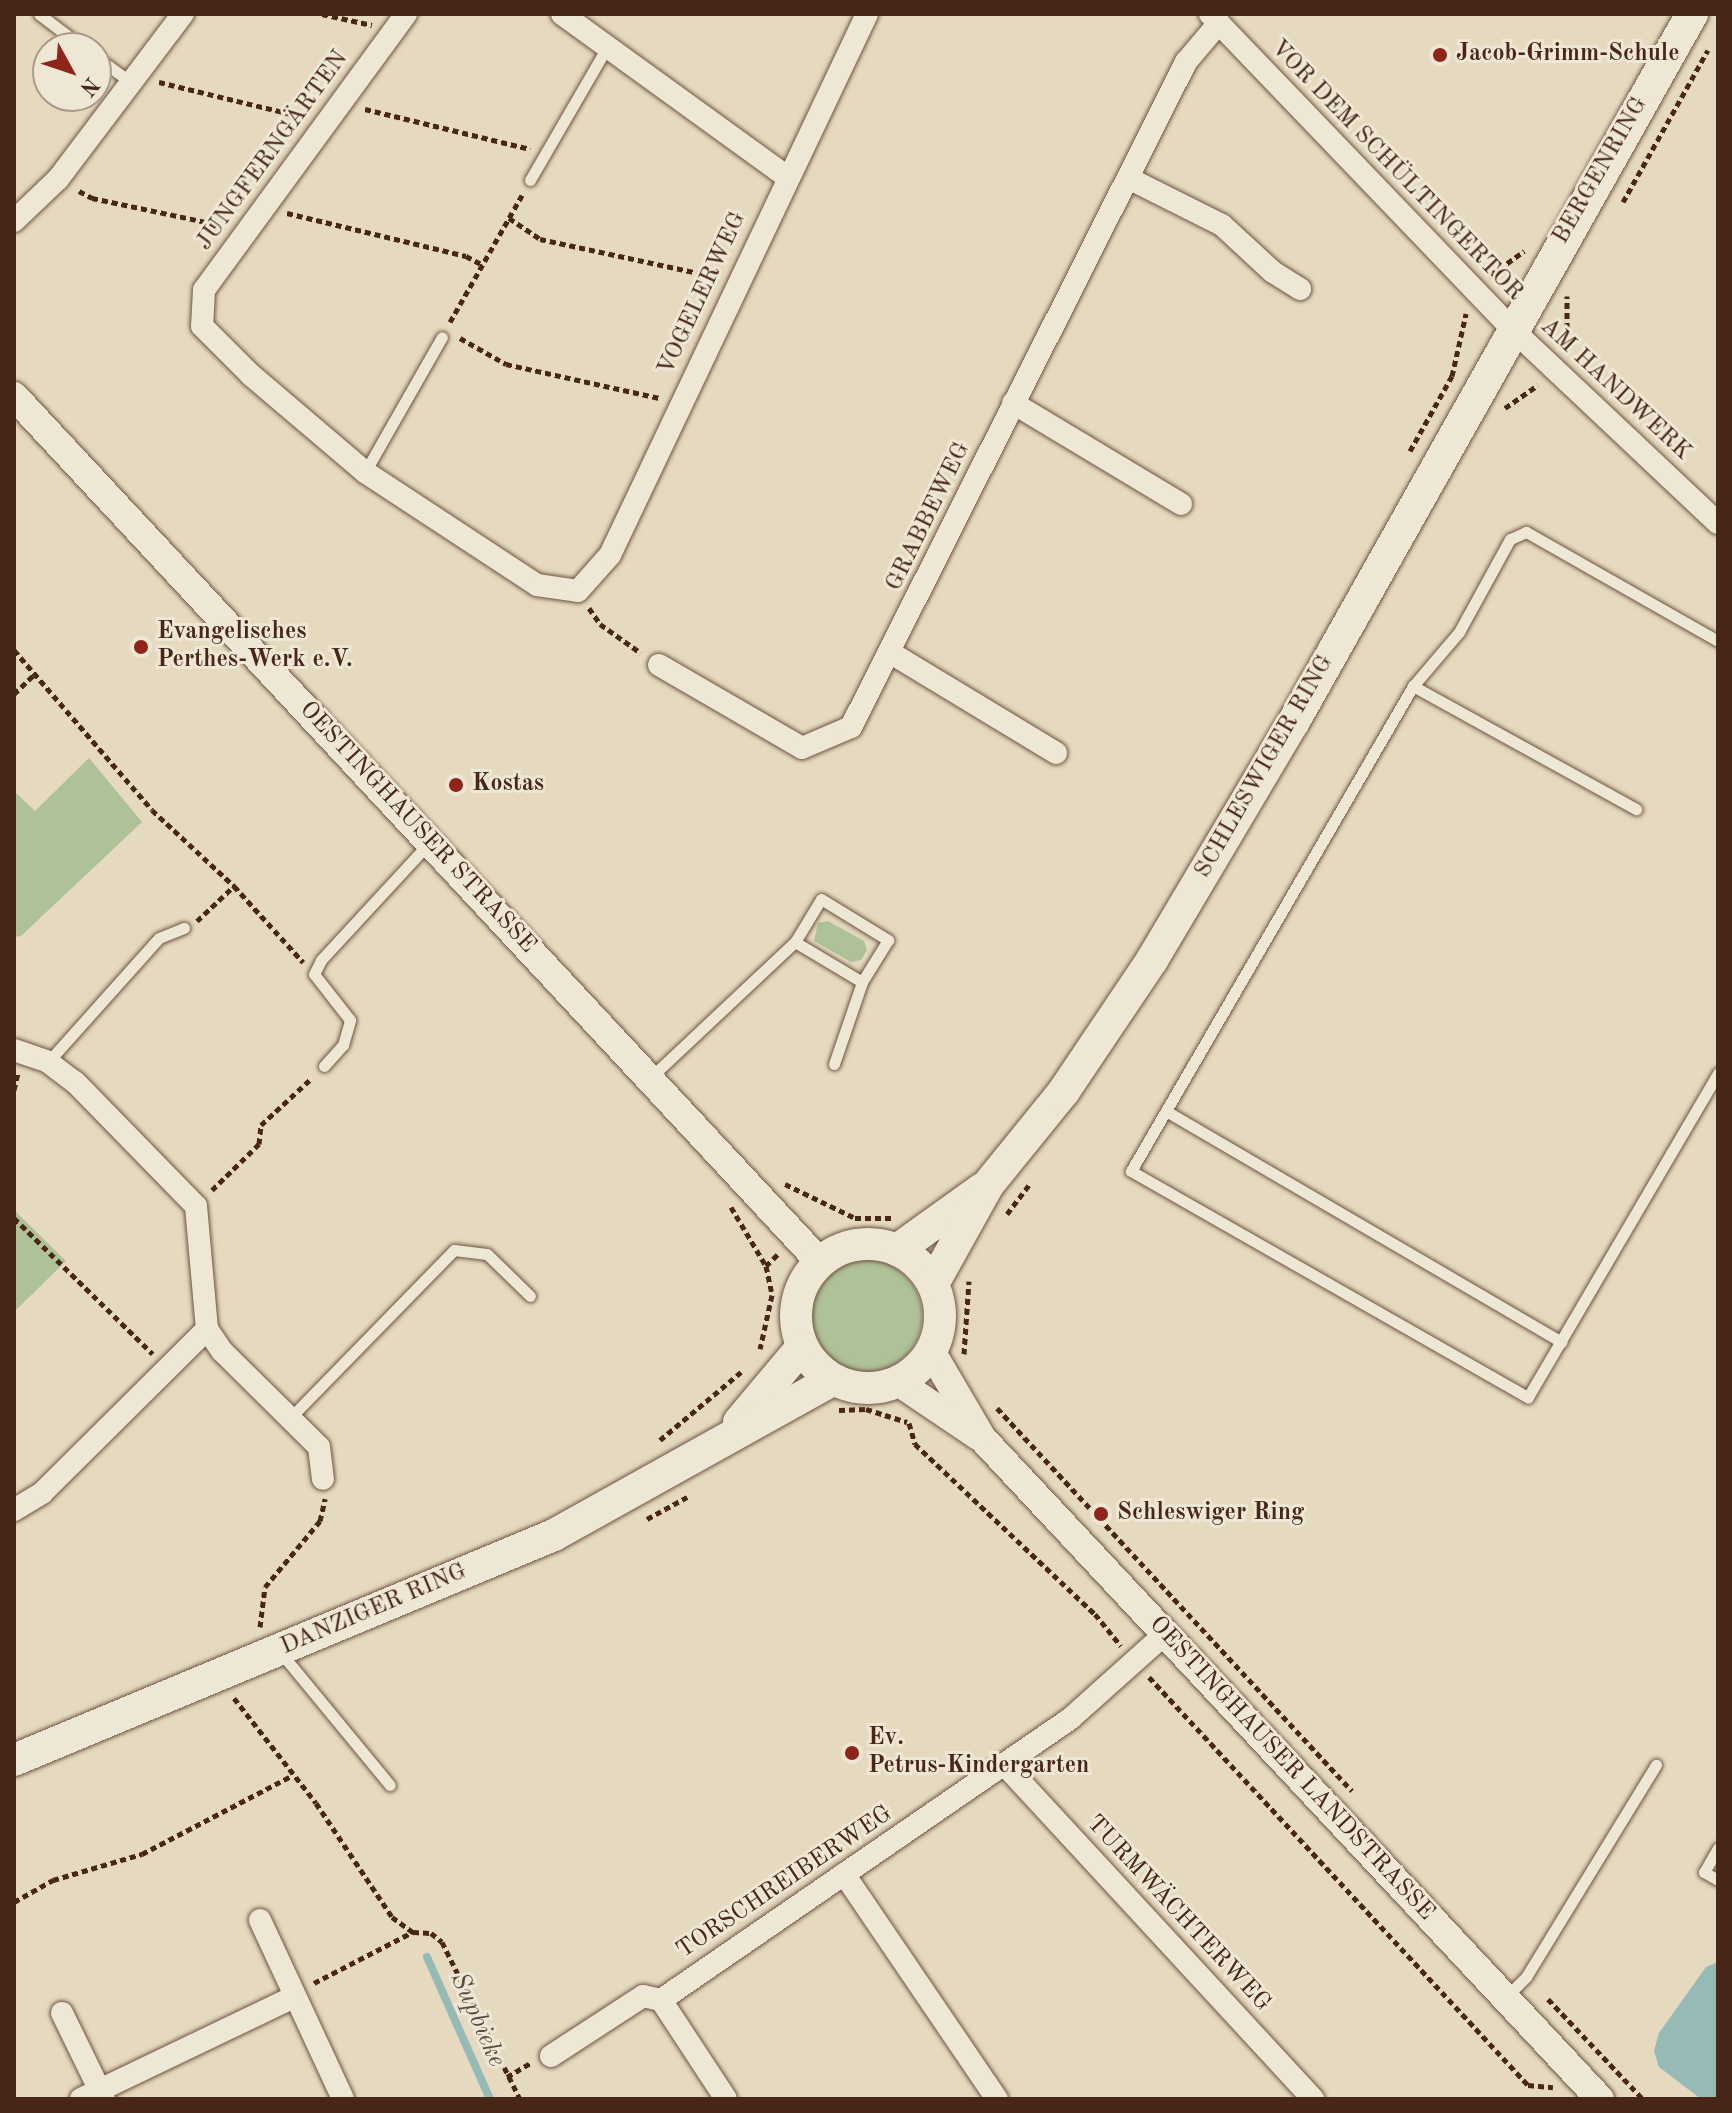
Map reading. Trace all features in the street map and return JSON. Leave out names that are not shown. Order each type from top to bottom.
[{"type":"main road","name":"BERGENRING","points":[[1512,329],[1692,14]]},
{"type":"main road","name":"SCHLESWIGER RING","points":[[933,1284],[988,1185],[1064,1091],[1152,960],[1293,723],[1512,329]]},
{"type":"main road","name":"SCHLESWIGER RING","points":[[897,1250],[988,1185]]},
{"type":"main road","points":[[870,1244],[897,1250],[919,1265],[933,1284],[939,1329],[931,1351],[898,1382],[854,1387],[830,1395],[802,1347],[797,1302],[820,1262],[843,1248],[870,1244]]},
{"type":"main road","name":"DANZIGER RING","points":[[724,1440],[802,1347]]},
{"type":"main road","name":"DANZIGER RING","points":[[14,1760],[270,1634],[554,1535],[724,1440],[830,1395]]},
{"type":"street","points":[[14,221],[58,179],[183,14]]},
{"type":"street","name":"JUNGFERNGÄRTEN","points":[[365,472],[251,375],[202,326],[204,290],[406,14]]},
{"type":"street","points":[[562,14],[787,177]]},
{"type":"street","name":"VOGELERWEG","points":[[578,591],[610,555],[867,14]]},
{"type":"street","name":"VOR DEM SCHÜLTINGERTOR","points":[[1214,18],[1512,329]]},
{"type":"street","name":"GRABBEWEG","points":[[659,665],[802,748],[851,727],[891,653],[1013,403],[1186,62],[1214,18]]},
{"type":"street","points":[[1128,178],[1222,225],[1273,272],[1300,289]]},
{"type":"street","name":"AM HANDWERK","points":[[1512,329],[1718,523]]},
{"type":"street","name":"OESTINGHAUSER STRASSE","points":[[14,396],[820,1262]]},
{"type":"street","points":[[1013,403],[1181,504]]},
{"type":"street","points":[[365,472],[537,585],[578,591]]},
{"type":"street","points":[[891,653],[1056,753]]},
{"type":"street","points":[[14,1050],[48,1062],[75,1082],[196,1206],[207,1329],[222,1351],[319,1447],[323,1479]]},
{"type":"street","points":[[14,1510],[42,1493],[207,1329]]},
{"type":"street","name":"OESTINGHAUSER LANDSTRASSE","points":[[931,1351],[982,1438],[1503,2000],[1600,2099]]},
{"type":"street","name":"OESTINGHAUSER LANDSTRASSE","points":[[898,1382],[982,1438]]},
{"type":"street","name":"TORSCHREIBERWEG","points":[[551,2056],[643,1996],[661,2000],[1071,1718],[1166,1633]]},
{"type":"street","name":"TURMWÄCHTERWEG","points":[[1004,1764],[1313,2099]]},
{"type":"street","points":[[844,1874],[997,2099]]},
{"type":"street","points":[[260,1920],[343,2099]]},
{"type":"street","points":[[62,2013],[95,2096],[294,1997]]},
{"type":"street","points":[[661,2000],[726,2099]]},
{"type":"lane","points":[[39,14],[63,32]]},
{"type":"lane","points":[[530,180],[607,47]]},
{"type":"lane","points":[[112,66],[135,78]]},
{"type":"lane","points":[[365,472],[442,337]]},
{"type":"lane","points":[[1718,641],[1526,532],[1510,539],[1459,632],[1413,686],[1131,1171],[1528,1397],[1718,1073]]},
{"type":"lane","points":[[1413,686],[1636,809]]},
{"type":"lane","points":[[324,1066],[343,1045],[350,1020],[314,974],[331,948],[430,842]]},
{"type":"lane","points":[[650,1078],[795,942],[821,899],[888,940],[862,982],[834,1064]]},
{"type":"lane","points":[[48,1062],[159,938],[184,928]]},
{"type":"lane","points":[[795,942],[862,982]]},
{"type":"lane","points":[[1166,1111],[1561,1342]]},
{"type":"lane","points":[[290,1418],[454,1250],[487,1254],[530,1296]]},
{"type":"lane","points":[[270,1634],[390,1785]]},
{"type":"lane","points":[[1503,2000],[1526,1977],[1656,1765]]},
{"type":"lane","points":[[1718,1848],[1704,1872],[1718,1880]]},
{"type":"path","points":[[322,14],[374,25],[390,34]]},
{"type":"path","points":[[135,78],[306,117],[322,129]]},
{"type":"path","points":[[343,100],[356,107],[518,142],[544,157]]},
{"type":"path","points":[[58,179],[92,198],[211,223],[239,242]]},
{"type":"path","points":[[530,180],[442,337],[460,338],[506,364],[680,406]]},
{"type":"path","points":[[267,204],[296,218],[466,256],[483,265]]},
{"type":"path","points":[[509,218],[540,239],[719,277],[736,285]]},
{"type":"path","points":[[1405,459],[1452,376],[1461,320],[1491,274],[1514,261]]},
{"type":"path","points":[[578,591],[600,624],[659,665]]},
{"type":"path","points":[[14,650],[152,810],[234,886],[314,974]]},
{"type":"path","points":[[14,694],[34,675]]},
{"type":"path","points":[[184,928],[205,917],[234,886]]},
{"type":"path","points":[[196,1206],[259,1144],[261,1125],[324,1066]]},
{"type":"path","points":[[826,1207],[855,1218],[902,1216]]},
{"type":"path","points":[[14,1218],[168,1368]]},
{"type":"path","points":[[757,1355],[768,1331],[772,1295],[766,1266]]},
{"type":"path","points":[[964,1357],[970,1277]]},
{"type":"path","points":[[657,1443],[747,1365]]},
{"type":"path","points":[[830,1395],[909,1423],[915,1444],[1095,1614],[1136,1663],[1528,2085],[1552,2086],[1558,2093]]},
{"type":"path","points":[[993,1403],[1362,1801]]},
{"type":"path","points":[[245,1634],[270,1634],[265,1587],[320,1521],[326,1504],[323,1479]]},
{"type":"path","points":[[233,1697],[293,1775],[392,1917],[413,1932]]},
{"type":"path","points":[[14,1902],[53,1880],[142,1854],[293,1775]]},
{"type":"path","points":[[294,1997],[413,1932],[431,1933],[442,1942],[520,2099]]},
{"type":"path","points":[[1526,1977],[1643,2099]]},
{"type":"green space","points":[[89,758],[142,822],[21,936],[14,937],[14,791],[35,811]]},
{"type":"green space","points":[[828,921],[864,941],[867,950],[861,960],[851,962],[814,941],[818,923]]},
{"type":"green space","points":[[14,1210],[66,1261],[14,1312]]},
{"type":"green space","points":[[866,1260],[887,1264],[906,1276],[918,1295],[922,1316],[918,1337],[906,1356],[887,1368],[866,1372],[845,1368],[826,1356],[814,1337],[810,1316],[814,1295],[826,1276],[845,1264]]},
{"type":"water","points":[[1718,1962],[1718,2099],[1701,2099],[1659,2067],[1654,2051],[1659,2033],[1706,1967]]},
{"type":"waterway","name":"Supbieke","points":[[427,1957],[490,2099]]},
{"type":"place","name":"Jacob-Grimm-Schule","points":[[1440,55]]},
{"type":"place","name":"Evangelisches Perthes-Werk e.V.","points":[[141,647]]},
{"type":"place","name":"Kostas","points":[[456,785]]},
{"type":"place","name":"Schleswiger Ring","points":[[1101,1514]]},
{"type":"place","name":"Ev. Petrus-Kindergarten","points":[[852,1753]]}]
